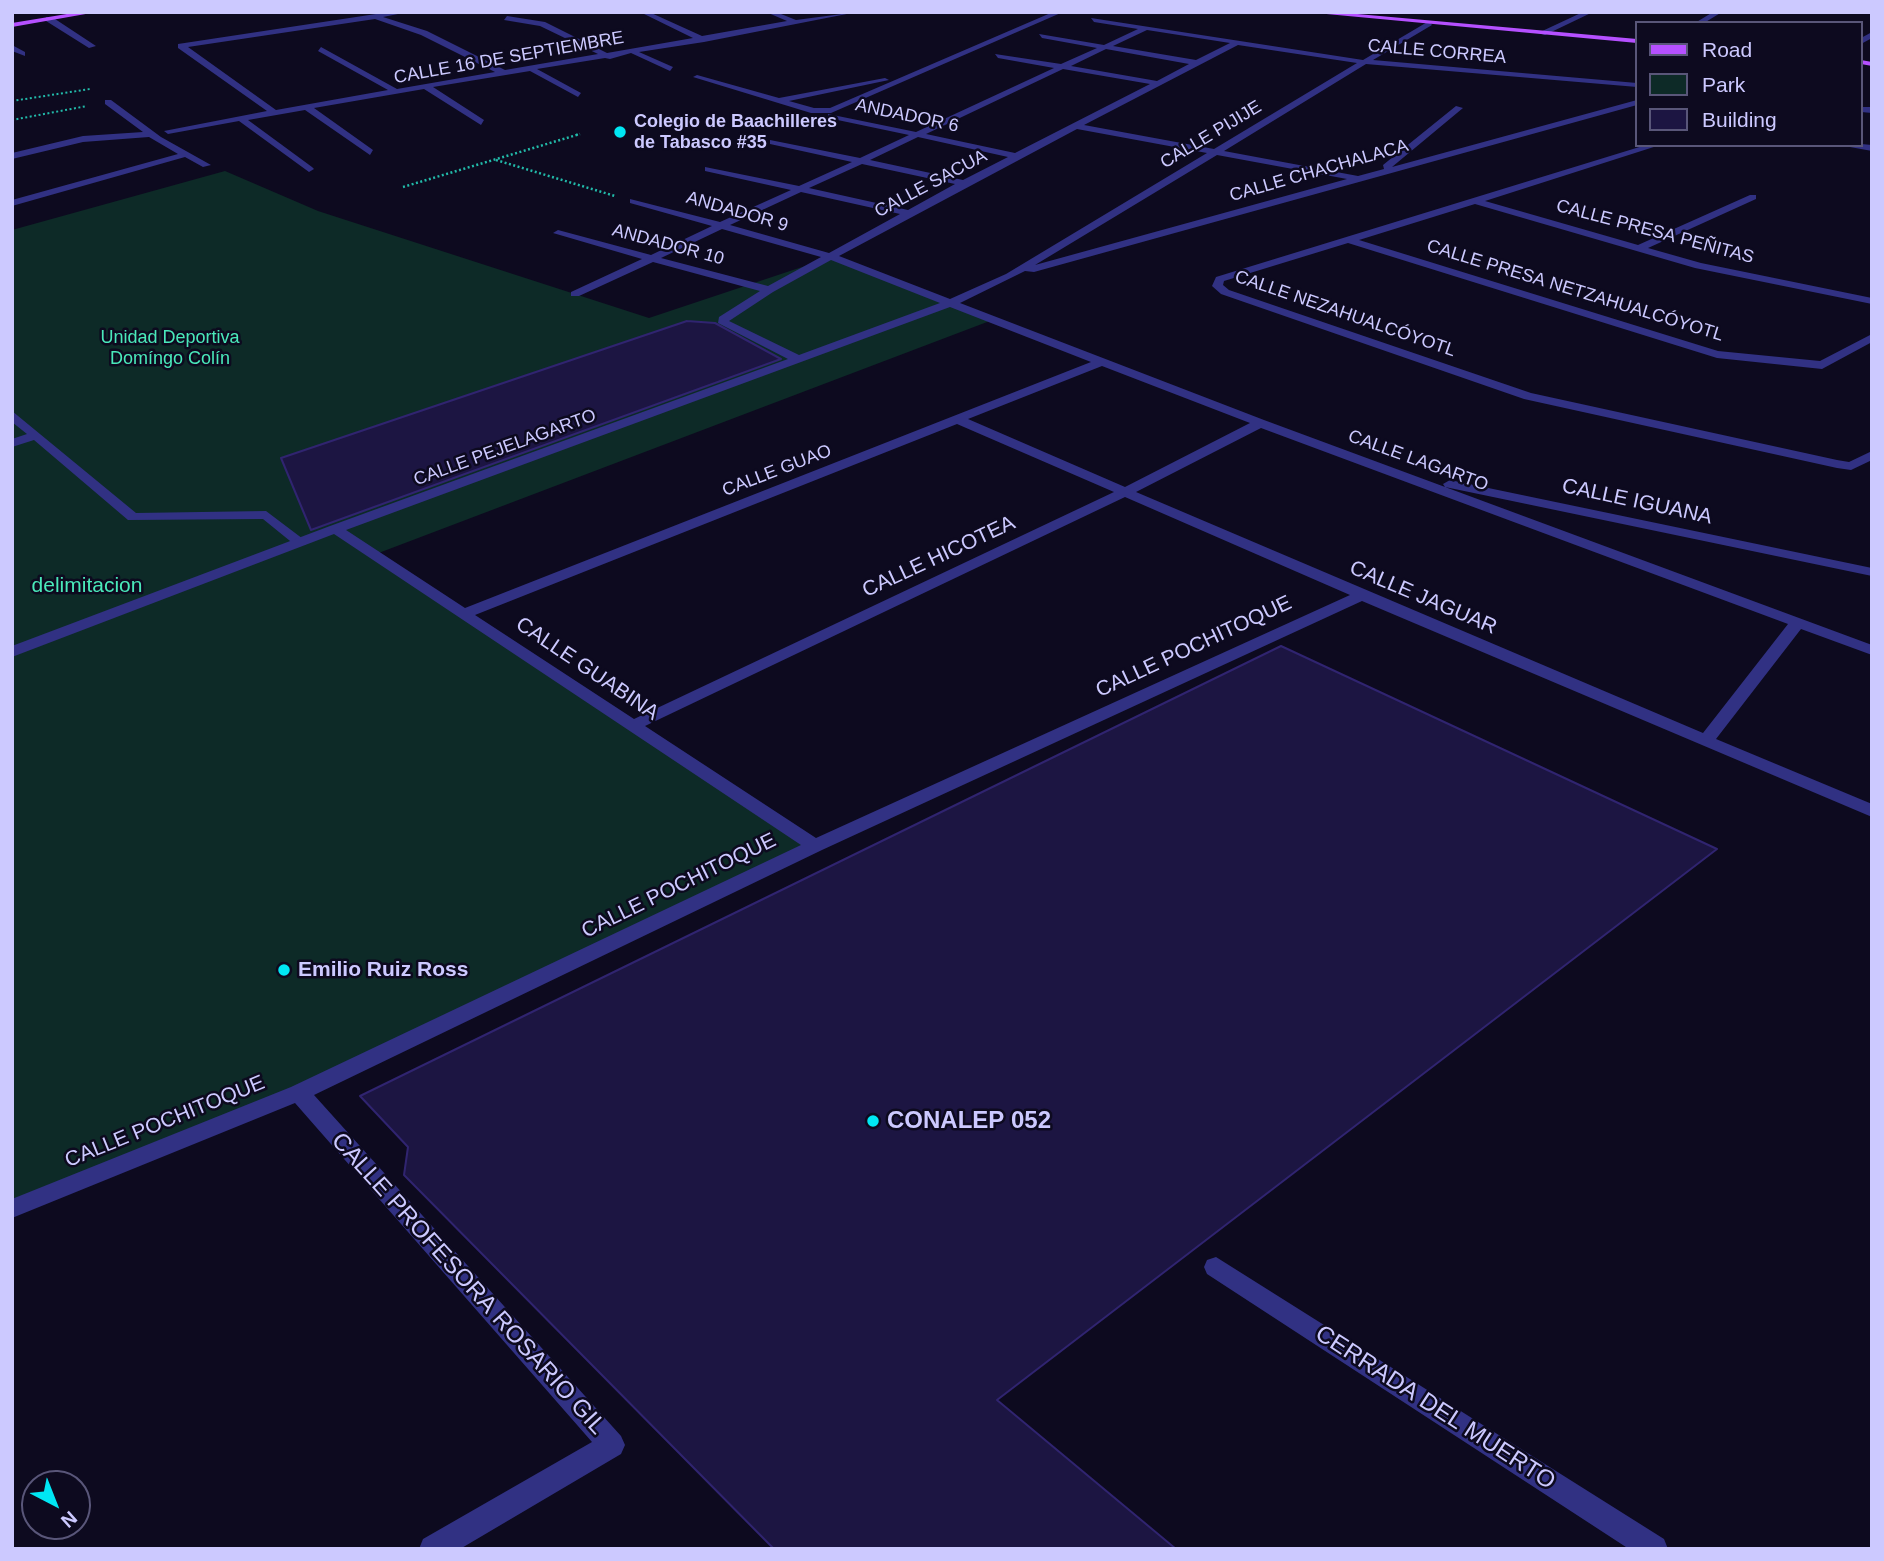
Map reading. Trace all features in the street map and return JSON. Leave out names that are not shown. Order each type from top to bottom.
[{"type":"main road","points":[[12,24],[94,12]]},
{"type":"main road","points":[[1308,12],[1636,41]]},
{"type":"street","points":[[275,113],[181,46],[405,12]]},
{"type":"street","points":[[643,12],[704,40]]},
{"type":"street","points":[[769,12],[798,23]]},
{"type":"street","name":"CALLE 16 DE SEPTIEMBRE","points":[[168,131],[610,57],[854,12]]},
{"type":"street","points":[[697,77],[814,111],[831,110],[1060,12]]},
{"type":"street","points":[[1542,33],[1590,12]]},
{"type":"street","points":[[1702,21],[1719,12]]},
{"type":"street","points":[[374,17],[424,33],[506,74]]},
{"type":"street","points":[[507,18],[542,23],[610,57]]},
{"type":"street","points":[[49,19],[92,46]]},
{"type":"street","name":"CALLE CORREA","points":[[1094,20],[1364,62],[1636,85]]},
{"type":"street","name":"CALLE PIJIJE","points":[[1010,275],[1429,23]]},
{"type":"street","points":[[575,295],[720,224],[1146,28]]},
{"type":"street","points":[[735,35],[747,40]]},
{"type":"street","points":[[1042,36],[1197,63]]},
{"type":"street","name":"CALLE SACUA","points":[[798,359],[724,323],[726,315],[964,183],[1236,43]]},
{"type":"street","points":[[12,47],[22,54]]},
{"type":"street","points":[[321,49],[397,92]]},
{"type":"street","points":[[634,52],[670,69]]},
{"type":"street","points":[[998,56],[1157,83]]},
{"type":"street","points":[[533,69],[578,95]]},
{"type":"street","points":[[778,101],[919,73]]},
{"type":"street","points":[[427,87],[481,121]]},
{"type":"street","points":[[108,102],[184,155],[206,165]]},
{"type":"street","name":"CALLE CHACHALACA","points":[[1010,275],[1636,102]]},
{"type":"street","points":[[308,108],[370,152]]},
{"type":"street","points":[[1380,172],[1459,108]]},
{"type":"street","name":"ANDADOR 6","points":[[831,116],[1017,156]]},
{"type":"street","points":[[242,119],[309,169]]},
{"type":"street","points":[[1077,126],[1359,178]]},
{"type":"street","points":[[12,156],[83,139],[152,134]]},
{"type":"street","points":[[773,142],[964,183]]},
{"type":"street","name":"CALLE NEZAHUALCÓYOTL","points":[[1650,147],[1220,279],[1217,286],[1225,292],[1528,396],[1837,464],[1851,466],[1872,455]]},
{"type":"street","points":[[12,203],[184,155]]},
{"type":"street","points":[[708,169],[909,213]]},
{"type":"street","points":[[1639,248],[1753,197]]},
{"type":"street","name":"CALLE PRESA PEÑITAS","points":[[1473,200],[1699,266],[1872,301]]},
{"type":"street","name":"ANDADOR 9","points":[[633,201],[832,257],[953,302]]},
{"type":"street","name":"ANDADOR 10","points":[[558,233],[769,290]]},
{"type":"street","name":"CALLE PRESA NETZAHUALCÓYOTL","points":[[1346,239],[1717,355],[1822,365],[1872,337]]},
{"type":"street","name":"CALLE PEJELAGARTO","points":[[12,652],[335,528],[953,302],[1010,275]]},
{"type":"street","name":"CALLE LAGARTO","points":[[953,302],[1260,423],[1872,650]]},
{"type":"street","name":"CALLE GUAO","points":[[466,613],[1101,362]]},
{"type":"street","points":[[12,415],[133,517],[266,515],[300,542]]},
{"type":"street","name":"CALLE JAGUAR","points":[[959,420],[1362,595],[1872,811]]},
{"type":"street","name":"CALLE HICOTEA","points":[[634,725],[1127,491],[1260,423]]},
{"type":"street","points":[[12,443],[34,436]]},
{"type":"street","name":"CALLE IGUANA","points":[[1394,473],[1872,572]]},
{"type":"street","name":"CALLE GUABINA","points":[[335,528],[815,846]]},
{"type":"street","name":"CALLE POCHITOQUE","points":[[12,1209],[299,1093],[815,846],[1362,595]]},
{"type":"street","points":[[1706,740],[1797,623]]},
{"type":"street","name":"CALLE PROFESORA ROSARIO GIL","points":[[299,1093],[612,1446],[432,1549]]},
{"type":"street","name":"CERRADA DEL MUERTO","points":[[1216,1267],[1654,1549]]},
{"type":"path","points":[[12,101],[87,87]]},
{"type":"path","points":[[12,120],[108,102]]},
{"type":"path","points":[[403,187],[580,134]]},
{"type":"path","points":[[494,160],[633,201]]},
{"type":"green space","points":[[225,171],[318,211],[649,318],[832,257],[995,319],[376,554],[815,846],[299,1093],[12,1209],[12,230]]},
{"type":"building","points":[[687,321],[715,323],[781,359],[311,530],[281,458]]},
{"type":"building","name":"CONALEP 052","points":[[1281,646],[1717,849],[997,1400],[1176,1549],[774,1549],[404,1175],[408,1147],[360,1096]]},
{"type":"place","name":"Colegio de Baachilleres de Tabasco #35","points":[[620,132]]},
{"type":"place","name":"Emilio Ruiz Ross","points":[[284,970]]},
{"type":"place","name":"CONALEP 052","points":[[873,1121]]},
{"type":"park label","name":"Unidad Deportiva Domíngo Colín","points":[[170,348]]},
{"type":"park label","name":"delimitacion","points":[[87,586]]}]
